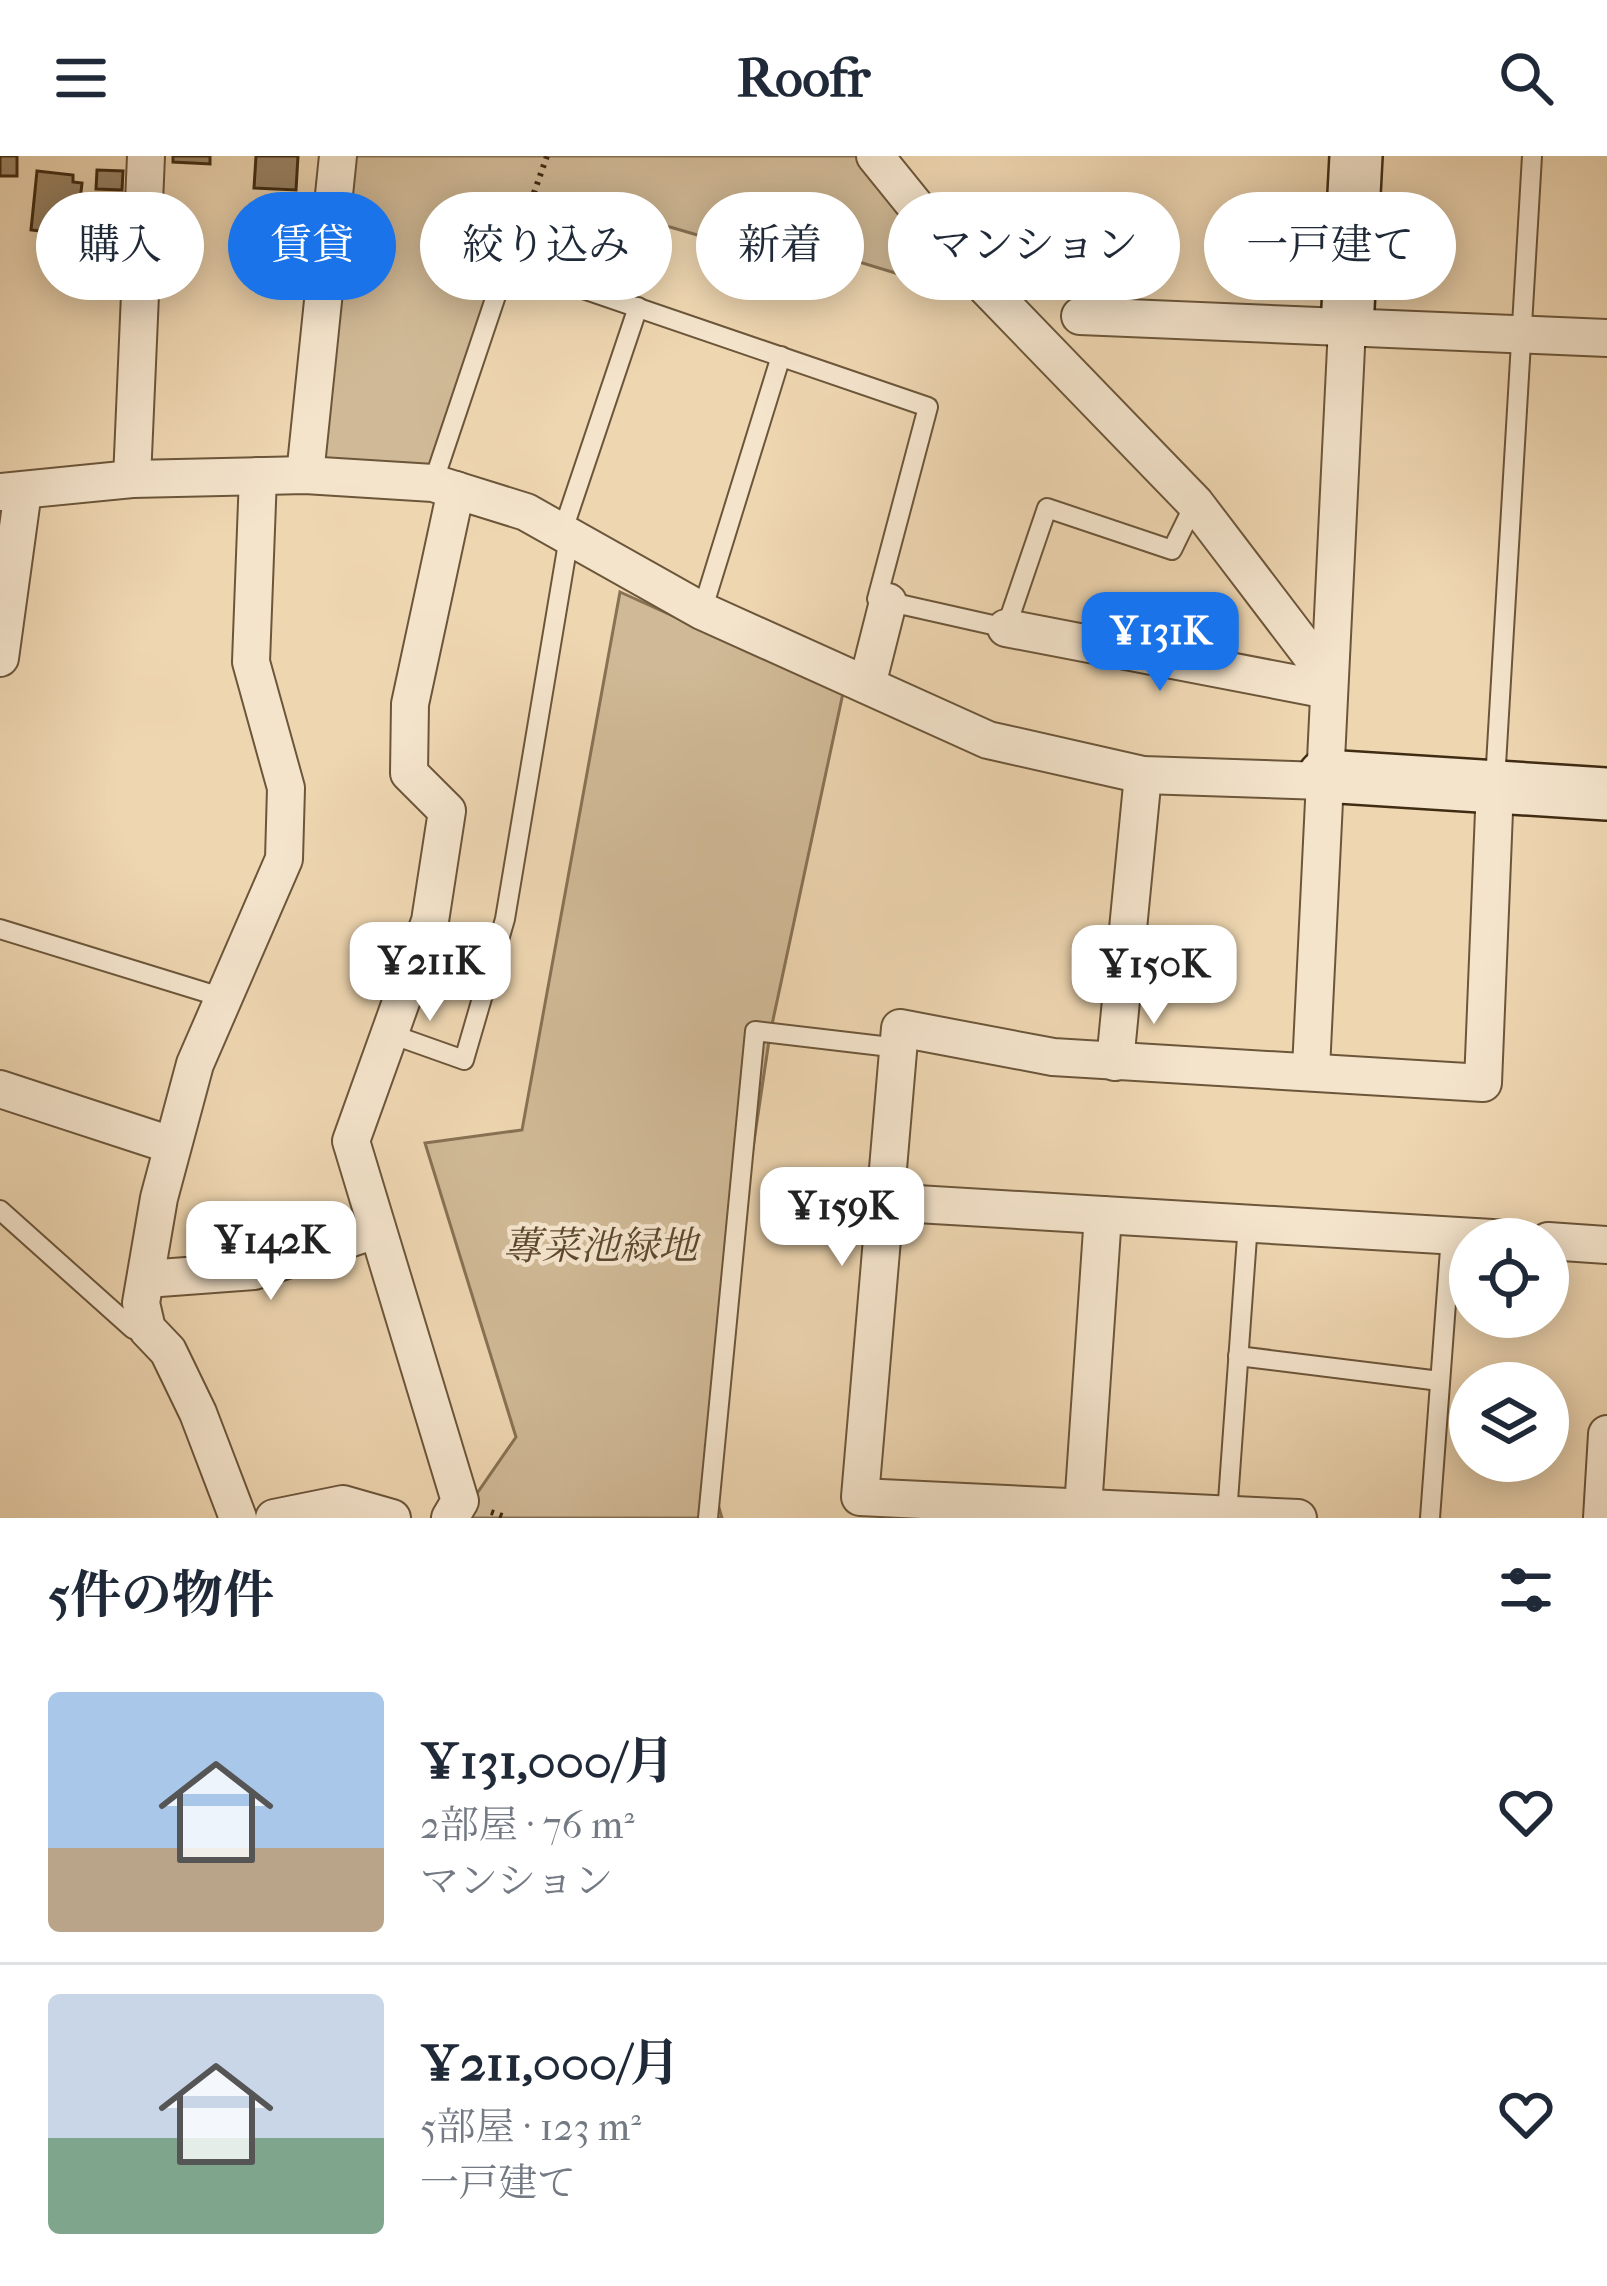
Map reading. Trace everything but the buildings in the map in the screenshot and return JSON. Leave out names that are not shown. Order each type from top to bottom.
[{"type":"street","points":[[132,479],[146,156]]},
{"type":"street","points":[[305,475],[338,156]]},
{"type":"street","points":[[875,156],[956,256],[1195,503],[1328,684]]},
{"type":"street","points":[[1310,1069],[1356,156]]},
{"type":"street","points":[[1081,316],[1607,338]]},
{"type":"street","points":[[0,658],[12,492],[132,479],[305,475],[445,486],[526,512],[701,611],[988,740],[1143,776],[1324,779],[1607,794]]},
{"type":"street","points":[[238,1518],[198,1413],[168,1351],[147,1328],[141,1304],[171,1145],[195,1064],[278,880],[287,820],[286,788],[251,662],[258,476]]},
{"type":"street","points":[[445,486],[410,704],[409,773],[447,811],[446,831],[430,921],[351,1141],[460,1501],[450,1518]]},
{"type":"street","points":[[867,686],[889,602]]},
{"type":"street","points":[[1006,628],[1328,684]]},
{"type":"street","points":[[1115,1062],[1143,776]]},
{"type":"street","points":[[1298,1518],[860,1497],[899,1028],[1053,1057],[1483,1083],[1495,787]]},
{"type":"street","points":[[0,1089],[171,1145]]},
{"type":"street","points":[[883,1202],[1449,1236]]},
{"type":"street","points":[[1083,1508],[1102,1215]]},
{"type":"street","points":[[146,1279],[254,1271],[375,1230]]},
{"type":"street","points":[[1569,1242],[1607,1245]]},
{"type":"street","points":[[1602,1518],[1607,1434]]},
{"type":"street","points":[[274,1518],[343,1504],[392,1518]]},
{"type":"lane","points":[[1495,787],[1532,156]]},
{"type":"lane","points":[[445,486],[497,300]]},
{"type":"lane","points":[[617,300],[928,407],[877,599],[1006,628],[1047,508],[1172,550],[1195,503]]},
{"type":"lane","points":[[388,1033],[464,1060],[506,919],[566,535],[638,307]]},
{"type":"lane","points":[[701,611],[781,356]]},
{"type":"lane","points":[[0,929],[224,998]]},
{"type":"lane","points":[[708,1518],[755,1031],[898,1048]]},
{"type":"lane","points":[[0,1210],[133,1329],[147,1328]]},
{"type":"lane","points":[[1227,1514],[1248,1223]]},
{"type":"lane","points":[[1430,1518],[1449,1262]]},
{"type":"lane","points":[[1238,1356],[1440,1381]]},
{"type":"path","points":[[534,192],[547,156]]},
{"type":"green space","points":[[353,156],[856,156],[888,195],[888,271],[864,263],[864,192],[696,192],[696,235],[672,228],[672,192],[420,192],[420,300],[488,300],[433,461],[428,467],[318,465],[337,300],[396,300],[396,192],[349,192]]},
{"type":"green space","name":"蓴菜池緑地","points":[[620,592],[843,693],[770,1034],[706,1463],[722,1518],[460,1518],[516,1437],[425,1143],[522,1130]]}]
